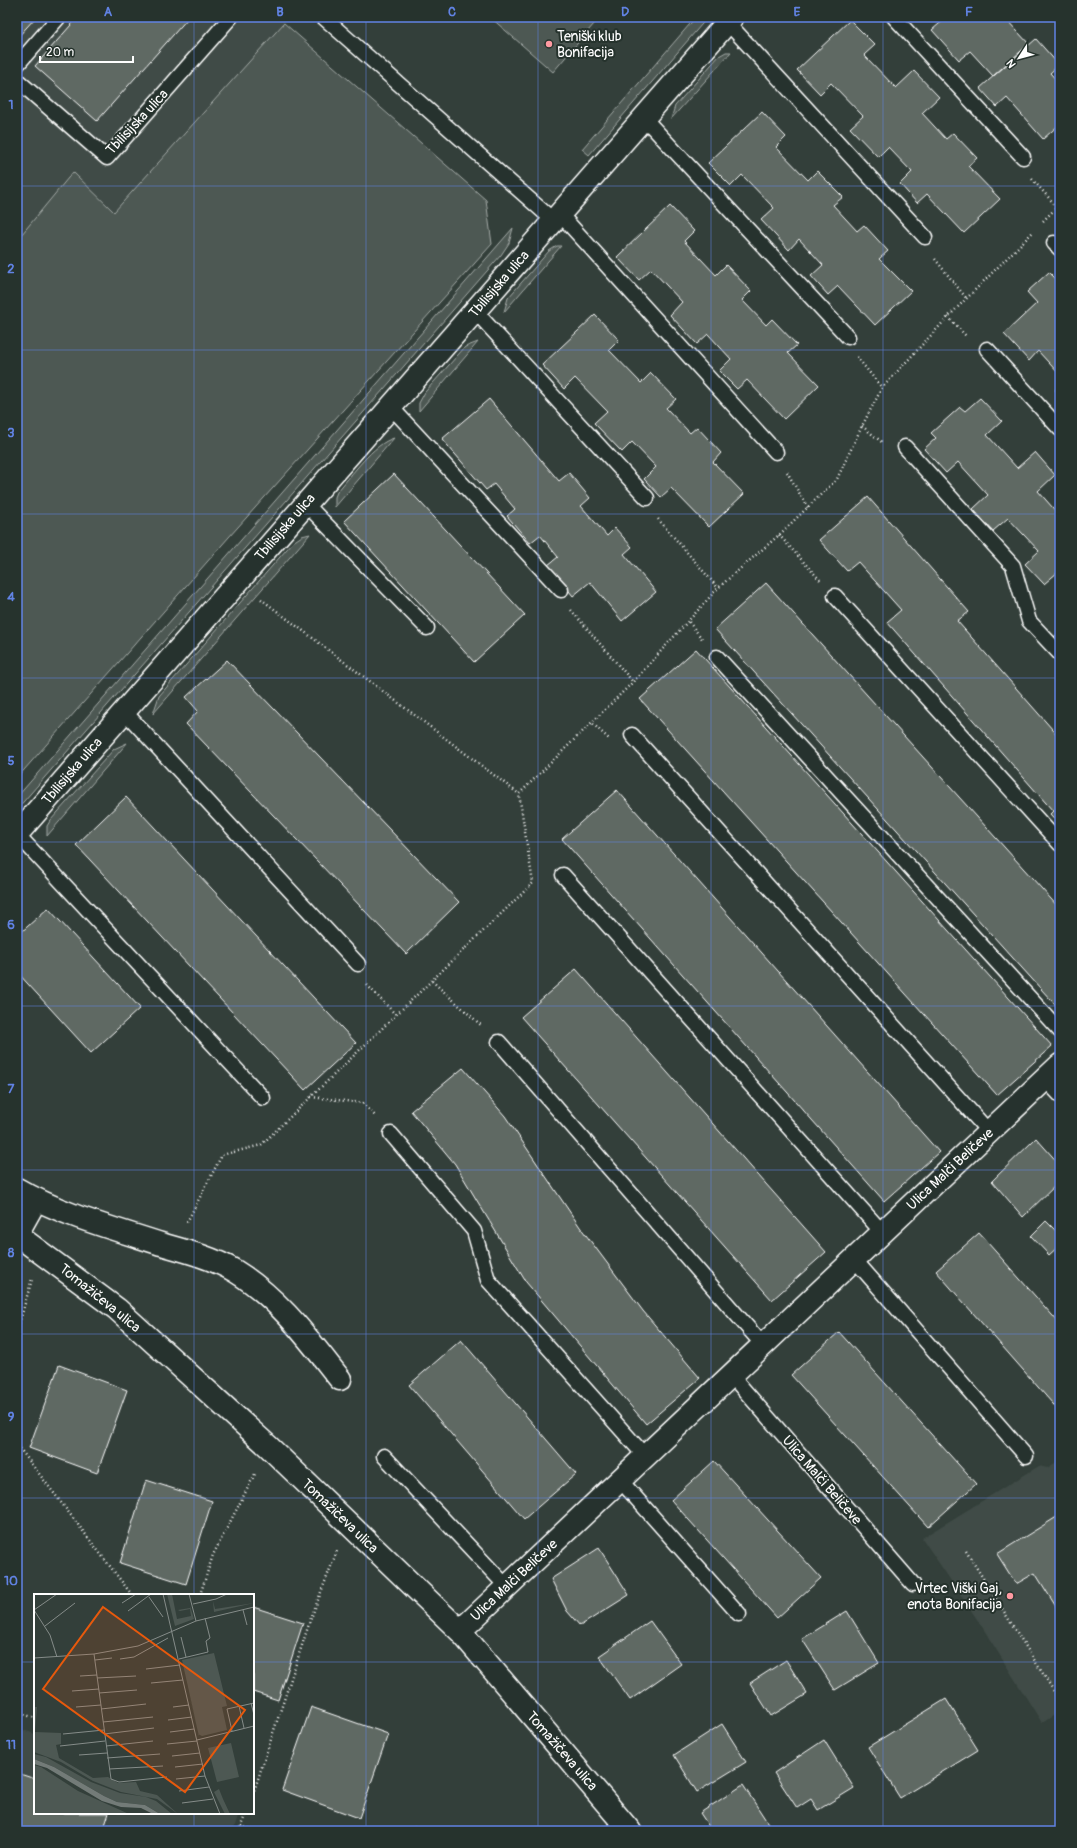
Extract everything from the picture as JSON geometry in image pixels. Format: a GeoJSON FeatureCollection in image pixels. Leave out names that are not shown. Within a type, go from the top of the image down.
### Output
{"type":"FeatureCollection","features":[{"type":"Feature","properties":{"kind":"street","name":"Tbilisijska ulica"},"geometry":{"type":"LineString","coordinates":[[17,834],[730,20]]}},
{"type":"Feature","properties":{"kind":"street","name":"Ulica Malči Beličeve"},"geometry":{"type":"LineString","coordinates":[[460,1631],[1053,1072]]}},
{"type":"Feature","properties":{"kind":"street"},"geometry":{"type":"LineString","coordinates":[[17,1189],[36,1200],[84,1220],[200,1256],[234,1271],[265,1292],[299,1328],[340,1380]]}},
{"type":"Feature","properties":{"kind":"street"},"geometry":{"type":"LineString","coordinates":[[17,1234],[36,1200]]}},
{"type":"Feature","properties":{"kind":"street","name":"Tomažičeva ulica"},"geometry":{"type":"LineString","coordinates":[[17,1234],[117,1309],[269,1447],[460,1631],[630,1831]]}},
{"type":"Feature","properties":{"kind":"lane"},"geometry":{"type":"LineString","coordinates":[[17,65],[59,17]]}},
{"type":"Feature","properties":{"kind":"lane","name":"Tbilisijska ulica"},"geometry":{"type":"LineString","coordinates":[[17,80],[107,158],[231,17]]}},
{"type":"Feature","properties":{"kind":"lane"},"geometry":{"type":"LineString","coordinates":[[323,17],[557,217],[776,452]]}},
{"type":"Feature","properties":{"kind":"lane"},"geometry":{"type":"LineString","coordinates":[[894,17],[1023,157]]}},
{"type":"Feature","properties":{"kind":"lane"},"geometry":{"type":"LineString","coordinates":[[730,20],[925,238]]}},
{"type":"Feature","properties":{"kind":"lane"},"geometry":{"type":"LineString","coordinates":[[644,118],[848,337]]}},
{"type":"Feature","properties":{"kind":"lane"},"geometry":{"type":"LineString","coordinates":[[475,311],[647,498]]}},
{"type":"Feature","properties":{"kind":"lane"},"geometry":{"type":"LineString","coordinates":[[987,349],[1060,429]]}},
{"type":"Feature","properties":{"kind":"lane"},"geometry":{"type":"LineString","coordinates":[[390,407],[561,590]]}},
{"type":"Feature","properties":{"kind":"lane"},"geometry":{"type":"LineString","coordinates":[[905,447],[1013,566],[1029,621],[1060,654]]}},
{"type":"Feature","properties":{"kind":"lane"},"geometry":{"type":"LineString","coordinates":[[306,504],[427,628]]}},
{"type":"Feature","properties":{"kind":"lane"},"geometry":{"type":"LineString","coordinates":[[835,596],[1060,844]]}},
{"type":"Feature","properties":{"kind":"lane"},"geometry":{"type":"LineString","coordinates":[[717,658],[1060,1031]]}},
{"type":"Feature","properties":{"kind":"lane"},"geometry":{"type":"LineString","coordinates":[[124,711],[358,964]]}},
{"type":"Feature","properties":{"kind":"lane"},"geometry":{"type":"LineString","coordinates":[[632,735],[989,1132]]}},
{"type":"Feature","properties":{"kind":"lane"},"geometry":{"type":"LineString","coordinates":[[17,834],[263,1098]]}},
{"type":"Feature","properties":{"kind":"lane"},"geometry":{"type":"LineString","coordinates":[[564,875],[882,1232]]}},
{"type":"Feature","properties":{"kind":"lane"},"geometry":{"type":"LineString","coordinates":[[499,1042],[763,1345]]}},
{"type":"Feature","properties":{"kind":"lane","name":"Ulica Malči Beličeve"},"geometry":{"type":"LineString","coordinates":[[1053,1072],[1060,1095]]}},
{"type":"Feature","properties":{"kind":"lane"},"geometry":{"type":"LineString","coordinates":[[391,1134],[474,1231],[488,1280],[645,1456]]}},
{"type":"Feature","properties":{"kind":"lane"},"geometry":{"type":"LineString","coordinates":[[854,1259],[1026,1456]]}},
{"type":"Feature","properties":{"kind":"lane","name":"Ulica Malči Beličeve"},"geometry":{"type":"LineString","coordinates":[[731,1376],[913,1584]]}},
{"type":"Feature","properties":{"kind":"lane"},"geometry":{"type":"LineString","coordinates":[[384,1456],[507,1587]]}},
{"type":"Feature","properties":{"kind":"lane"},"geometry":{"type":"LineString","coordinates":[[620,1480],[738,1614]]}},
{"type":"Feature","properties":{"kind":"path"},"geometry":{"type":"LineString","coordinates":[[1023,157],[1024,170],[1057,207]]}},
{"type":"Feature","properties":{"kind":"path"},"geometry":{"type":"LineString","coordinates":[[925,238],[926,248],[967,299]]}},
{"type":"Feature","properties":{"kind":"path"},"geometry":{"type":"LineString","coordinates":[[848,337],[852,351],[882,388]]}},
{"type":"Feature","properties":{"kind":"path"},"geometry":{"type":"LineString","coordinates":[[776,452],[808,508]]}},
{"type":"Feature","properties":{"kind":"path"},"geometry":{"type":"LineString","coordinates":[[647,498],[651,511],[718,588]]}},
{"type":"Feature","properties":{"kind":"path"},"geometry":{"type":"LineString","coordinates":[[779,534],[835,596]]}},
{"type":"Feature","properties":{"kind":"path"},"geometry":{"type":"LineString","coordinates":[[561,590],[564,602],[633,682]]}},
{"type":"Feature","properties":{"kind":"path"},"geometry":{"type":"LineString","coordinates":[[261,598],[519,794]]}},
{"type":"Feature","properties":{"kind":"path"},"geometry":{"type":"LineString","coordinates":[[358,964],[363,981],[396,1015]]}},
{"type":"Feature","properties":{"kind":"path"},"geometry":{"type":"LineString","coordinates":[[432,981],[499,1042]]}},
{"type":"Feature","properties":{"kind":"path"},"geometry":{"type":"LineString","coordinates":[[311,1097],[363,1103],[391,1134]]}},
{"type":"Feature","properties":{"kind":"path"},"geometry":{"type":"LineString","coordinates":[[17,1331],[41,1251]]}},
{"type":"Feature","properties":{"kind":"path"},"geometry":{"type":"LineString","coordinates":[[17,1446],[131,1594]]}},
{"type":"Feature","properties":{"kind":"path"},"geometry":{"type":"LineString","coordinates":[[200,1594],[213,1555],[269,1447]]}},
{"type":"Feature","properties":{"kind":"path"},"geometry":{"type":"LineString","coordinates":[[254,1790],[311,1618],[348,1523]]}},
{"type":"Feature","properties":{"kind":"path"},"geometry":{"type":"LineString","coordinates":[[966,1551],[1060,1701]]}},
{"type":"Feature","properties":{"kind":"path"},"geometry":{"type":"LineString","coordinates":[[17,1712],[34,1718]]}},
{"type":"Feature","properties":{"kind":"path"},"geometry":{"type":"LineString","coordinates":[[239,1831],[246,1814]]}},
{"type":"Feature","properties":{"kind":"path"},"geometry":{"type":"LineString","coordinates":[[241,1826],[255,1831]]}},
{"type":"Feature","properties":{"kind":"shaded area"},"geometry":{"type":"Polygon","coordinates":[[[17,17],[285,17],[284,23],[114,212],[73,172],[17,240],[17,17]]]}},
{"type":"Feature","properties":{"kind":"shaded area","name":"Teniški klub Bonifacija"},"geometry":{"type":"Polygon","coordinates":[[[490,17],[600,17],[553,72],[490,17]]]}},
{"type":"Feature","properties":{"kind":"shaded area"},"geometry":{"type":"Polygon","coordinates":[[[696,17],[708,17],[589,155],[582,149],[696,17]]]}},
{"type":"Feature","properties":{"kind":"shaded area"},"geometry":{"type":"Polygon","coordinates":[[[284,23],[486,200],[492,244],[229,537],[17,778],[17,240],[73,172],[114,212],[284,23]]]}},
{"type":"Feature","properties":{"kind":"shaded area"},"geometry":{"type":"Polygon","coordinates":[[[726,52],[731,52],[671,119],[675,106],[719,56],[726,52]]]}},
{"type":"Feature","properties":{"kind":"shaded area"},"geometry":{"type":"Polygon","coordinates":[[[513,228],[509,243],[501,255],[17,809],[17,797],[513,228]]]}},
{"type":"Feature","properties":{"kind":"shaded area"},"geometry":{"type":"Polygon","coordinates":[[[557,246],[561,246],[504,312],[508,298],[549,251],[557,246]]]}},
{"type":"Feature","properties":{"kind":"shaded area"},"geometry":{"type":"Polygon","coordinates":[[[478,342],[419,411],[419,403],[425,392],[465,347],[478,342]]]}},
{"type":"Feature","properties":{"kind":"shaded area"},"geometry":{"type":"Polygon","coordinates":[[[394,438],[335,507],[335,497],[337,492],[356,469],[378,447],[386,441],[394,438]]]}},
{"type":"Feature","properties":{"kind":"shaded area"},"geometry":{"type":"Polygon","coordinates":[[[310,534],[153,714],[159,696],[293,542],[302,536],[310,534]]]}},
{"type":"Feature","properties":{"kind":"shaded area"},"geometry":{"type":"Polygon","coordinates":[[[127,743],[47,836],[47,826],[50,821],[114,749],[127,743]]]}},
{"type":"Feature","properties":{"kind":"shaded area","name":"Vrtec Viški Gaj, enota Bonifacija"},"geometry":{"type":"Polygon","coordinates":[[[1060,1460],[1060,1719],[1056,1714],[1042,1723],[981,1625],[922,1538],[1039,1466],[1047,1468],[1060,1460]]]}},
{"type":"Feature","properties":{"kind":"shaded area"},"geometry":{"type":"Polygon","coordinates":[[[17,1728],[34,1734],[34,1814],[239,1814],[233,1831],[17,1831],[17,1728]]]}},
{"type":"Feature","properties":{"kind":"building"},"geometry":{"type":"Polygon","coordinates":[[[17,17],[36,17],[17,38],[17,17]]]}},
{"type":"Feature","properties":{"kind":"building"},"geometry":{"type":"Polygon","coordinates":[[[78,17],[189,17],[97,121],[35,66],[78,17]]]}},
{"type":"Feature","properties":{"kind":"building"},"geometry":{"type":"Polygon","coordinates":[[[935,17],[947,17],[940,23],[935,17]]]}},
{"type":"Feature","properties":{"kind":"building"},"geometry":{"type":"Polygon","coordinates":[[[947,17],[1006,17],[1005,18],[1029,44],[993,76],[970,51],[959,60],[932,30],[947,17]]]}},
{"type":"Feature","properties":{"kind":"building"},"geometry":{"type":"Polygon","coordinates":[[[850,20],[875,45],[864,55],[896,88],[914,71],[939,97],[922,113],[946,139],[953,133],[977,158],[968,166],[1000,199],[964,233],[927,194],[917,203],[900,184],[912,172],[888,147],[878,157],[850,128],[863,116],[831,83],[820,94],[797,70],[850,20]]]}},
{"type":"Feature","properties":{"kind":"building"},"geometry":{"type":"Polygon","coordinates":[[[1036,39],[1059,65],[1050,73],[1060,84],[1060,124],[1043,139],[1007,98],[997,107],[980,88],[1036,39]]]}},
{"type":"Feature","properties":{"kind":"building"},"geometry":{"type":"Polygon","coordinates":[[[762,112],[786,137],[776,147],[808,180],[817,171],[843,197],[833,205],[857,231],[864,225],[888,251],[879,259],[911,291],[875,325],[838,286],[828,295],[811,276],[823,265],[799,239],[789,250],[761,220],[774,208],[742,175],[731,186],[708,163],[762,112]]]}},
{"type":"Feature","properties":{"kind":"building"},"geometry":{"type":"Polygon","coordinates":[[[670,206],[694,231],[684,241],[716,275],[726,265],[751,291],[742,300],[766,325],[772,319],[797,345],[788,353],[819,385],[784,419],[747,380],[737,389],[719,371],[731,359],[708,334],[697,344],[670,315],[682,302],[651,269],[639,280],[617,257],[670,206]]]}},
{"type":"Feature","properties":{"kind":"building"},"geometry":{"type":"Polygon","coordinates":[[[1049,272],[1060,283],[1060,375],[1038,351],[1029,361],[1004,334],[1037,303],[1027,292],[1049,272]]]}},
{"type":"Feature","properties":{"kind":"building"},"geometry":{"type":"Polygon","coordinates":[[[595,315],[619,340],[609,350],[641,383],[651,373],[676,399],[666,408],[690,433],[697,427],[721,453],[713,462],[744,494],[709,527],[671,488],[661,497],[644,479],[656,467],[632,442],[622,452],[594,423],[607,411],[575,378],[564,389],[542,365],[595,315]]]}},
{"type":"Feature","properties":{"kind":"building"},"geometry":{"type":"Polygon","coordinates":[[[1060,385],[1060,395],[1055,390],[1060,385]]]}},
{"type":"Feature","properties":{"kind":"building"},"geometry":{"type":"Polygon","coordinates":[[[980,398],[1002,421],[987,435],[1017,468],[1035,452],[1055,475],[1038,491],[1060,516],[1060,574],[1058,572],[1044,584],[1025,564],[1039,551],[1008,518],[993,531],[973,509],[988,495],[958,462],[946,473],[924,449],[936,438],[931,433],[960,407],[965,411],[980,398]]]}},
{"type":"Feature","properties":{"kind":"building"},"geometry":{"type":"Polygon","coordinates":[[[489,399],[559,481],[569,473],[590,498],[581,506],[607,536],[615,528],[632,547],[624,554],[656,592],[622,621],[590,582],[573,596],[548,565],[558,557],[540,535],[530,543],[507,516],[515,509],[494,484],[486,490],[442,439],[489,399]]]}},
{"type":"Feature","properties":{"kind":"building"},"geometry":{"type":"Polygon","coordinates":[[[394,474],[525,615],[474,662],[344,521],[394,474]]]}},
{"type":"Feature","properties":{"kind":"building"},"geometry":{"type":"Polygon","coordinates":[[[868,497],[969,612],[957,621],[1060,738],[1060,825],[1050,814],[1053,811],[887,622],[901,610],[858,562],[847,571],[819,540],[868,497]]]}},
{"type":"Feature","properties":{"kind":"building"},"geometry":{"type":"Polygon","coordinates":[[[766,583],[1060,909],[1060,1010],[715,629],[766,583]]]}},
{"type":"Feature","properties":{"kind":"building"},"geometry":{"type":"Polygon","coordinates":[[[1060,632],[1060,643],[1054,637],[1060,632]]]}},
{"type":"Feature","properties":{"kind":"building"},"geometry":{"type":"Polygon","coordinates":[[[696,649],[1052,1046],[997,1095],[640,699],[696,649]]]}},
{"type":"Feature","properties":{"kind":"building"},"geometry":{"type":"Polygon","coordinates":[[[227,660],[459,902],[406,954],[186,724],[198,711],[186,697],[227,660]]]}},
{"type":"Feature","properties":{"kind":"building"},"geometry":{"type":"Polygon","coordinates":[[[617,790],[939,1152],[884,1201],[562,839],[617,790]]]}},
{"type":"Feature","properties":{"kind":"building"},"geometry":{"type":"Polygon","coordinates":[[[126,797],[356,1043],[305,1090],[76,845],[126,797]]]}},
{"type":"Feature","properties":{"kind":"building"},"geometry":{"type":"Polygon","coordinates":[[[48,908],[140,1008],[91,1053],[17,972],[17,936],[48,908]]]}},
{"type":"Feature","properties":{"kind":"building"},"geometry":{"type":"Polygon","coordinates":[[[576,969],[826,1252],[772,1300],[521,1017],[576,969]]]}},
{"type":"Feature","properties":{"kind":"building"},"geometry":{"type":"Polygon","coordinates":[[[463,1068],[505,1116],[580,1227],[643,1311],[700,1378],[646,1424],[526,1282],[455,1164],[411,1111],[463,1068]]]}},
{"type":"Feature","properties":{"kind":"building"},"geometry":{"type":"Polygon","coordinates":[[[1036,1138],[1060,1165],[1060,1181],[1023,1217],[992,1181],[1036,1138]]]}},
{"type":"Feature","properties":{"kind":"building"},"geometry":{"type":"Polygon","coordinates":[[[1046,1221],[1060,1235],[1060,1245],[1049,1255],[1031,1236],[1046,1221]]]}},
{"type":"Feature","properties":{"kind":"building"},"geometry":{"type":"Polygon","coordinates":[[[979,1233],[1060,1324],[1060,1412],[936,1271],[979,1233]]]}},
{"type":"Feature","properties":{"kind":"building"},"geometry":{"type":"Polygon","coordinates":[[[839,1332],[976,1484],[928,1527],[791,1375],[839,1332]]]}},
{"type":"Feature","properties":{"kind":"building"},"geometry":{"type":"Polygon","coordinates":[[[461,1340],[576,1474],[524,1519],[409,1385],[461,1340]]]}},
{"type":"Feature","properties":{"kind":"building"},"geometry":{"type":"Polygon","coordinates":[[[59,1365],[127,1390],[97,1473],[29,1448],[59,1365]]]}},
{"type":"Feature","properties":{"kind":"building"},"geometry":{"type":"Polygon","coordinates":[[[714,1461],[821,1578],[777,1618],[671,1500],[714,1461]]]}},
{"type":"Feature","properties":{"kind":"building"},"geometry":{"type":"Polygon","coordinates":[[[146,1480],[212,1501],[186,1584],[120,1563],[146,1480]]]}},
{"type":"Feature","properties":{"kind":"building"},"geometry":{"type":"Polygon","coordinates":[[[1060,1515],[1060,1613],[1035,1573],[1016,1584],[997,1554],[1060,1515]]]}},
{"type":"Feature","properties":{"kind":"building"},"geometry":{"type":"Polygon","coordinates":[[[599,1548],[629,1595],[580,1626],[567,1611],[551,1579],[599,1548]]]}},
{"type":"Feature","properties":{"kind":"building"},"geometry":{"type":"Polygon","coordinates":[[[254,1607],[303,1623],[278,1700],[254,1692],[254,1607]]]}},
{"type":"Feature","properties":{"kind":"building"},"geometry":{"type":"Polygon","coordinates":[[[847,1611],[879,1663],[835,1690],[802,1639],[847,1611]]]}},
{"type":"Feature","properties":{"kind":"building"},"geometry":{"type":"Polygon","coordinates":[[[650,1621],[681,1664],[630,1700],[599,1656],[650,1621]]]}},
{"type":"Feature","properties":{"kind":"building"},"geometry":{"type":"Polygon","coordinates":[[[786,1660],[807,1694],[771,1716],[750,1683],[786,1660]]]}},
{"type":"Feature","properties":{"kind":"building"},"geometry":{"type":"Polygon","coordinates":[[[946,1699],[978,1750],[900,1798],[868,1747],[946,1699]]]}},
{"type":"Feature","properties":{"kind":"building"},"geometry":{"type":"Polygon","coordinates":[[[311,1707],[388,1734],[359,1818],[282,1790],[311,1707]]]}},
{"type":"Feature","properties":{"kind":"building"},"geometry":{"type":"Polygon","coordinates":[[[722,1724],[746,1762],[697,1792],[674,1755],[722,1724]]]}},
{"type":"Feature","properties":{"kind":"building"},"geometry":{"type":"Polygon","coordinates":[[[824,1740],[854,1788],[818,1810],[811,1799],[797,1808],[774,1773],[824,1740]]]}},
{"type":"Feature","properties":{"kind":"building"},"geometry":{"type":"Polygon","coordinates":[[[17,1773],[34,1779],[34,1814],[109,1814],[103,1831],[17,1830],[17,1773]]]}},
{"type":"Feature","properties":{"kind":"building"},"geometry":{"type":"Polygon","coordinates":[[[743,1785],[773,1831],[712,1831],[700,1813],[743,1785]]]}},
{"type":"Feature","properties":{"kind":"building"},"geometry":{"type":"Polygon","coordinates":[[[414,1827],[427,1831],[412,1831],[414,1827]]]}},
{"type":"Feature","properties":{"kind":"place","name":"Teniški klub Bonifacija"},"geometry":{"type":"Point","coordinates":[549,44]}},
{"type":"Feature","properties":{"kind":"place","name":"Vrtec Viški Gaj, enota Bonifacija"},"geometry":{"type":"Point","coordinates":[1010,1596]}}]}
